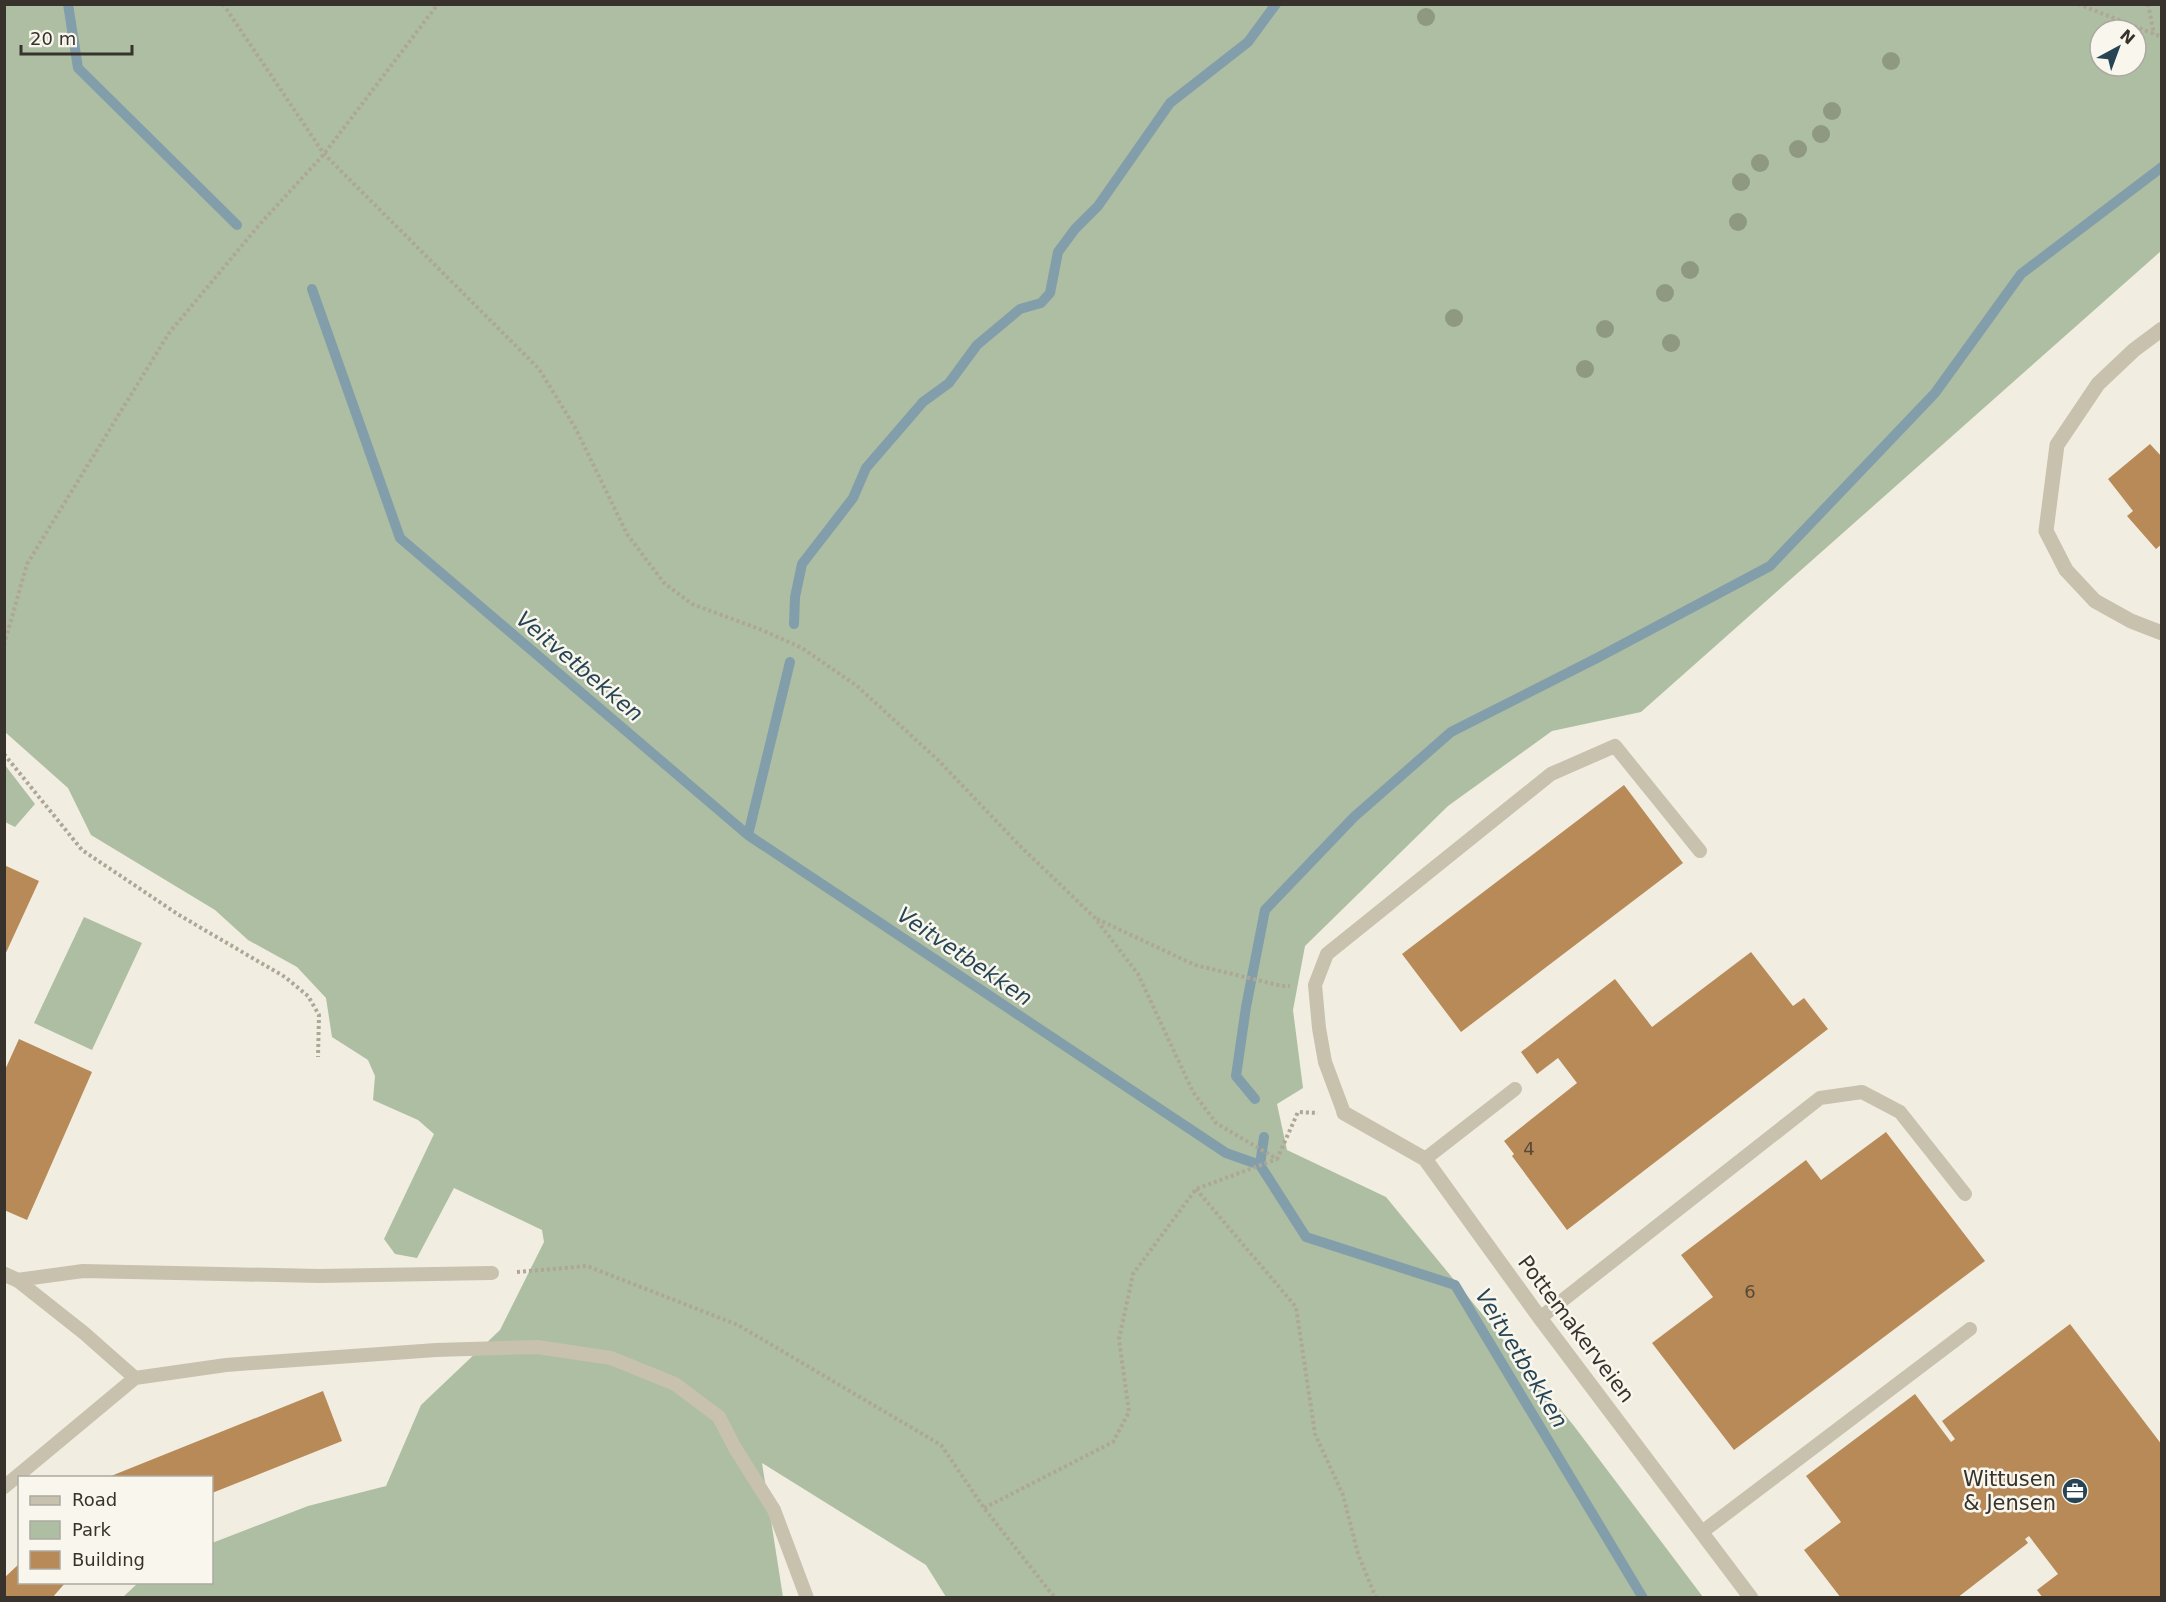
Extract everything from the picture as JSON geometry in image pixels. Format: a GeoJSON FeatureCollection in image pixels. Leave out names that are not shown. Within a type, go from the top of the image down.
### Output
{"type":"FeatureCollection","features":[{"type":"Feature","properties":{"kind":"street"},"geometry":{"type":"LineString","coordinates":[[2162,329],[2134,350],[2097,384],[2056,445],[2046,531],[2066,570],[2095,601],[2131,621],[2162,633]]}},
{"type":"Feature","properties":{"kind":"street","name":"Pottemakerveien"},"geometry":{"type":"LineString","coordinates":[[1344,1113],[1425,1159],[1540,1318],[1751,1598]]}},
{"type":"Feature","properties":{"kind":"lane"},"geometry":{"type":"LineString","coordinates":[[1344,1113],[1325,1062],[1318,1028],[1315,985],[1327,954],[1551,774],[1616,746],[1700,851]]}},
{"type":"Feature","properties":{"kind":"lane"},"geometry":{"type":"LineString","coordinates":[[1425,1159],[1515,1089]]}},
{"type":"Feature","properties":{"kind":"lane"},"geometry":{"type":"LineString","coordinates":[[1540,1318],[1820,1098],[1862,1092],[1900,1112],[1965,1194]]}},
{"type":"Feature","properties":{"kind":"lane"},"geometry":{"type":"LineString","coordinates":[[11,1277],[83,1271],[319,1276],[492,1273]]}},
{"type":"Feature","properties":{"kind":"lane"},"geometry":{"type":"LineString","coordinates":[[11,1277],[84,1333],[135,1378]]}},
{"type":"Feature","properties":{"kind":"lane"},"geometry":{"type":"LineString","coordinates":[[1702,1532],[1970,1329]]}},
{"type":"Feature","properties":{"kind":"lane"},"geometry":{"type":"LineString","coordinates":[[4,1487],[135,1378],[226,1365],[436,1350],[537,1347],[611,1358],[675,1384],[719,1417],[735,1448],[774,1510],[807,1598]]}},
{"type":"Feature","properties":{"kind":"path"},"geometry":{"type":"LineString","coordinates":[[223,4],[324,154],[539,369],[576,429],[627,534],[664,583],[692,604],[762,630],[802,648],[857,686],[938,760],[1095,918],[1138,974],[1193,1092],[1216,1123],[1277,1159]]}},
{"type":"Feature","properties":{"kind":"path"},"geometry":{"type":"LineString","coordinates":[[4,645],[27,564],[169,333],[260,224],[324,154],[438,4]]}},
{"type":"Feature","properties":{"kind":"path"},"geometry":{"type":"LineString","coordinates":[[2078,4],[2162,37]]}},
{"type":"Feature","properties":{"kind":"path"},"geometry":{"type":"LineString","coordinates":[[2148,4],[2154,34]]}},
{"type":"Feature","properties":{"kind":"path"},"geometry":{"type":"LineString","coordinates":[[4,754],[82,850],[179,915],[285,977],[308,996],[319,1015],[318,1057]]}},
{"type":"Feature","properties":{"kind":"path"},"geometry":{"type":"LineString","coordinates":[[1095,918],[1195,964],[1262,981]]}},
{"type":"Feature","properties":{"kind":"path"},"geometry":{"type":"LineString","coordinates":[[984,1508],[1113,1442],[1129,1412],[1119,1339],[1133,1274],[1196,1189],[1277,1159],[1298,1112],[1344,1113]]}},
{"type":"Feature","properties":{"kind":"path"},"geometry":{"type":"LineString","coordinates":[[1196,1189],[1296,1307],[1315,1434],[1343,1495],[1358,1554],[1376,1598]]}},
{"type":"Feature","properties":{"kind":"path"},"geometry":{"type":"LineString","coordinates":[[492,1273],[587,1266],[738,1325],[941,1445],[984,1508],[1055,1598]]}},
{"type":"Feature","properties":{"kind":"green space"},"geometry":{"type":"Polygon","coordinates":[[[5,5],[2161,5],[2161,251],[1641,712],[1552,731],[1448,806],[1305,946],[1293,1010],[1303,1088],[1277,1104],[1287,1150],[1386,1197],[1574,1426],[1703,1597],[946,1597],[926,1565],[762,1463],[783,1597],[123,1597],[137,1584],[213,1584],[213,1543],[308,1506],[386,1486],[421,1405],[500,1330],[544,1242],[542,1230],[454,1188],[417,1258],[395,1254],[384,1239],[434,1134],[418,1120],[373,1100],[375,1076],[368,1060],[332,1037],[326,998],[297,967],[248,940],[215,910],[91,835],[68,788],[5,732],[5,5]]]}},
{"type":"Feature","properties":{"kind":"green space"},"geometry":{"type":"Polygon","coordinates":[[[5,765],[35,804],[15,827],[5,822],[5,765]]]}},
{"type":"Feature","properties":{"kind":"green space"},"geometry":{"type":"Polygon","coordinates":[[[84,917],[142,943],[92,1050],[34,1023],[84,917]]]}},
{"type":"Feature","properties":{"kind":"building"},"geometry":{"type":"Polygon","coordinates":[[[2150,444],[2162,457],[2162,544],[2156,549],[2127,516],[2133,511],[2108,479],[2150,444]]]}},
{"type":"Feature","properties":{"kind":"building"},"geometry":{"type":"Polygon","coordinates":[[[1624,785],[1683,863],[1461,1032],[1402,954],[1624,785]]]}},
{"type":"Feature","properties":{"kind":"building"},"geometry":{"type":"Polygon","coordinates":[[[4,865],[39,881],[4,957],[4,865]]]}},
{"type":"Feature","properties":{"kind":"building"},"geometry":{"type":"Polygon","coordinates":[[[1751,952],[1793,1006],[1804,998],[1828,1029],[1567,1230],[1512,1156],[1514,1154],[1504,1141],[1577,1083],[1558,1058],[1537,1074],[1521,1052],[1615,979],[1652,1027],[1751,952]]]}},
{"type":"Feature","properties":{"kind":"building"},"geometry":{"type":"Polygon","coordinates":[[[19,1039],[92,1072],[27,1220],[4,1210],[4,1072],[19,1039]]]}},
{"type":"Feature","properties":{"kind":"building"},"geometry":{"type":"Polygon","coordinates":[[[1886,1132],[1985,1261],[1734,1450],[1652,1343],[1713,1297],[1681,1255],[1806,1160],[1821,1180],[1886,1132]]]}},
{"type":"Feature","properties":{"kind":"building"},"geometry":{"type":"Polygon","coordinates":[[[2070,1324],[2162,1445],[2162,1598],[2043,1598],[2037,1590],[2058,1574],[2029,1536],[2025,1539],[2028,1543],[1957,1598],[1841,1598],[1804,1550],[1841,1522],[1806,1476],[1915,1394],[1951,1442],[1955,1439],[1942,1421],[2070,1324]]]}},
{"type":"Feature","properties":{"kind":"building"},"geometry":{"type":"Polygon","coordinates":[[[323,1391],[342,1441],[213,1493],[213,1476],[111,1476],[323,1391]]]}},
{"type":"Feature","properties":{"kind":"building"},"geometry":{"type":"Polygon","coordinates":[[[18,1565],[18,1584],[64,1584],[52,1598],[4,1598],[4,1578],[18,1565]]]}},
{"type":"Feature","properties":{"kind":"waterway"},"geometry":{"type":"LineString","coordinates":[[68,4],[78,68],[237,225]]}},
{"type":"Feature","properties":{"kind":"waterway"},"geometry":{"type":"LineString","coordinates":[[794,624],[795,597],[802,564],[853,498],[866,468],[923,402],[949,383],[977,345],[1020,309],[1041,303],[1050,293],[1058,252],[1075,229],[1098,206],[1170,103],[1248,42],[1276,4]]}},
{"type":"Feature","properties":{"kind":"waterway"},"geometry":{"type":"LineString","coordinates":[[1255,1099],[1236,1076],[1246,1007],[1265,910],[1354,817],[1451,732],[1770,566],[1935,393],[2021,274],[2162,167]]}},
{"type":"Feature","properties":{"kind":"waterway","name":"Veitvetbekken"},"geometry":{"type":"LineString","coordinates":[[312,289],[400,538],[748,835],[1226,1153],[1260,1165],[1306,1237],[1455,1285],[1643,1598]]}},
{"type":"Feature","properties":{"kind":"waterway"},"geometry":{"type":"LineString","coordinates":[[748,835],[790,662]]}},
{"type":"Feature","properties":{"kind":"waterway"},"geometry":{"type":"LineString","coordinates":[[1260,1165],[1264,1137]]}},
{"type":"Feature","properties":{"kind":"place","name":"Wittusen & Jensen"},"geometry":{"type":"Point","coordinates":[2075,1491]}}]}
